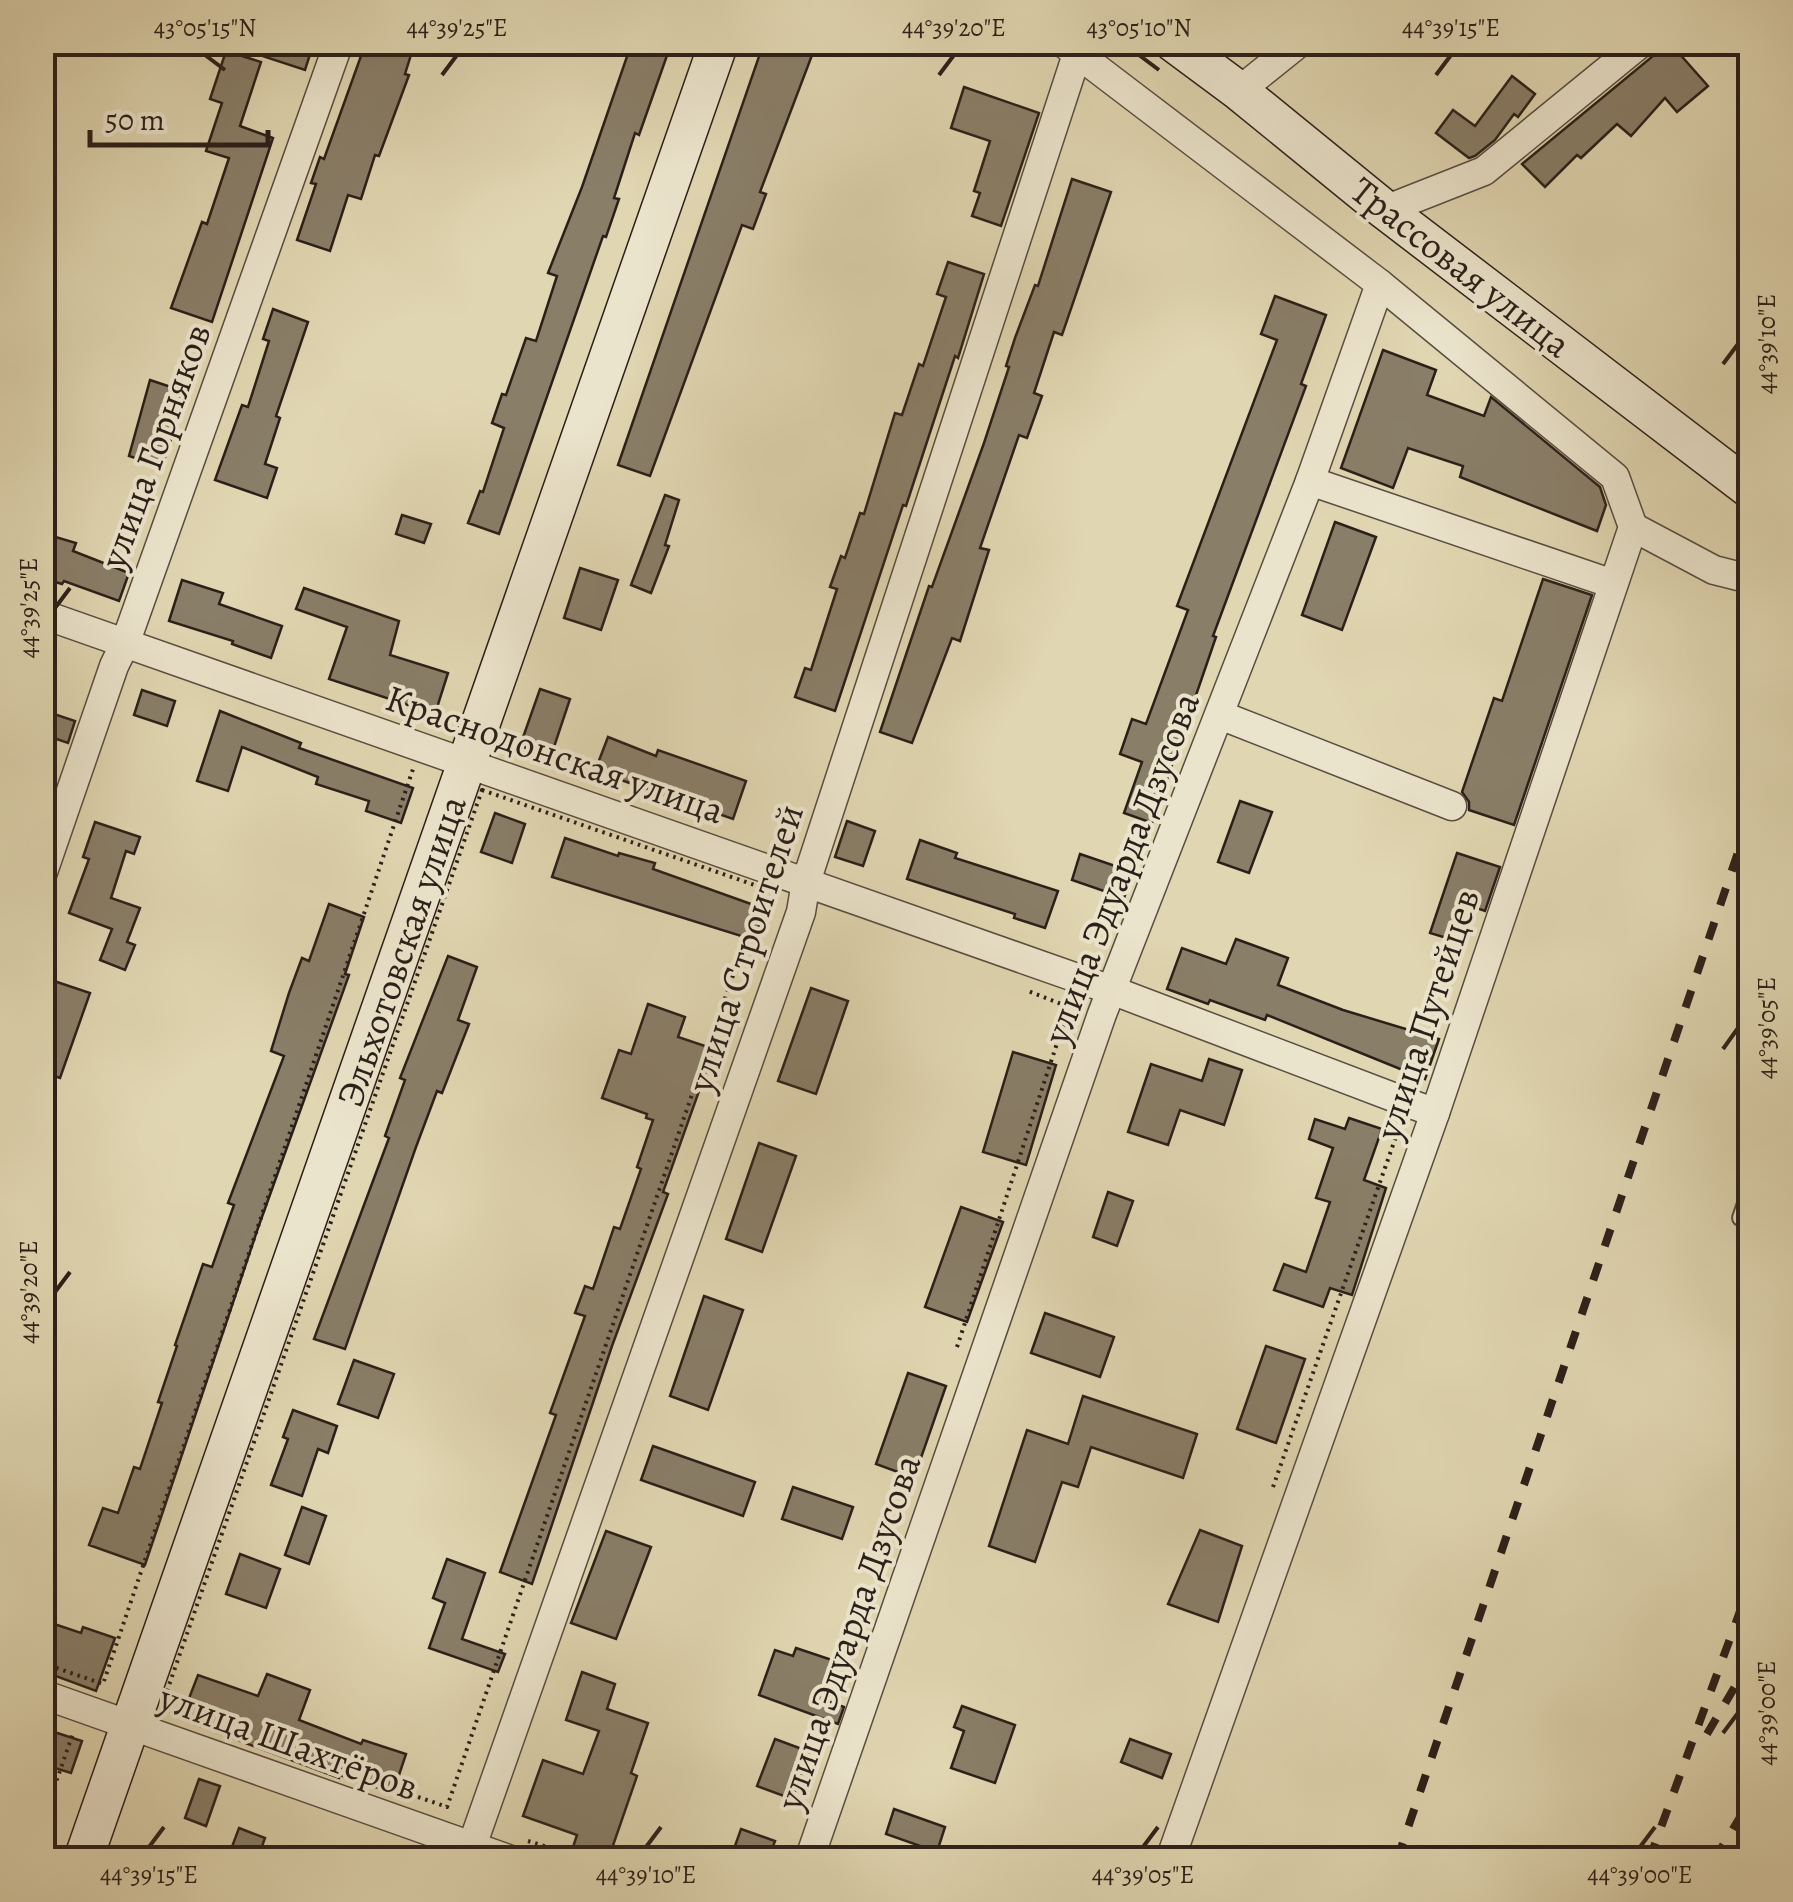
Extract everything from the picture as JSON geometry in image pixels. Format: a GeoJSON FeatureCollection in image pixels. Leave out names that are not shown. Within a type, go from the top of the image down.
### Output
{"type":"FeatureCollection","features":[{"type":"Feature","properties":{"kind":"street","name":"улица Горняков"},"geometry":{"type":"LineString","coordinates":[[42,875],[338,42]]}},
{"type":"Feature","properties":{"kind":"street","name":"Эльхотовская улица"},"geometry":{"type":"LineString","coordinates":[[83,1860],[474,777],[719,42]]}},
{"type":"Feature","properties":{"kind":"street","name":"Трассовая улица"},"geometry":{"type":"LineString","coordinates":[[1172,42],[1743,483]]}},
{"type":"Feature","properties":{"kind":"street"},"geometry":{"type":"LineString","coordinates":[[1239,91],[1300,42]]}},
{"type":"Feature","properties":{"kind":"street"},"geometry":{"type":"LineString","coordinates":[[1385,210],[1484,170],[1642,42]]}},
{"type":"Feature","properties":{"kind":"street"},"geometry":{"type":"LineString","coordinates":[[1070,48],[1380,284],[1615,477],[1632,527],[1714,570],[1750,580]]}},
{"type":"Feature","properties":{"kind":"street","name":"улица Строителей"},"geometry":{"type":"LineString","coordinates":[[469,1853],[801,912],[806,882],[1070,48]]}},
{"type":"Feature","properties":{"kind":"street","name":"улица Эдуарда Дзусова"},"geometry":{"type":"LineString","coordinates":[[809,1860],[1102,1014],[1310,481],[1380,284]]}},
{"type":"Feature","properties":{"kind":"street"},"geometry":{"type":"LineString","coordinates":[[1310,481],[1613,584]]}},
{"type":"Feature","properties":{"kind":"street","name":"улица Путейцев"},"geometry":{"type":"LineString","coordinates":[[1170,1860],[1435,1113],[1632,527]]}},
{"type":"Feature","properties":{"kind":"street","name":"Краснодонская улица"},"geometry":{"type":"LineString","coordinates":[[42,614],[126,641],[474,777],[806,882],[1114,990],[1435,1113]]}},
{"type":"Feature","properties":{"kind":"street"},"geometry":{"type":"LineString","coordinates":[[1220,715],[1452,806]]}},
{"type":"Feature","properties":{"kind":"street","name":"улица Шахтёров"},"geometry":{"type":"LineString","coordinates":[[42,1694],[469,1853],[518,1850]]}},
{"type":"Feature","properties":{"kind":"lane"},"geometry":{"type":"LineString","coordinates":[[1740,1218],[1750,1189]]}},
{"type":"Feature","properties":{"kind":"path"},"geometry":{"type":"LineString","coordinates":[[42,1664],[102,1684],[414,767]]}},
{"type":"Feature","properties":{"kind":"path"},"geometry":{"type":"LineString","coordinates":[[474,777],[763,888],[447,1807],[160,1708],[474,777]]}},
{"type":"Feature","properties":{"kind":"path"},"geometry":{"type":"LineString","coordinates":[[1028,991],[1069,1008]]}},
{"type":"Feature","properties":{"kind":"path"},"geometry":{"type":"LineString","coordinates":[[1272,1490],[1401,1122]]}},
{"type":"Feature","properties":{"kind":"path"},"geometry":{"type":"LineString","coordinates":[[42,1823],[77,1722]]}},
{"type":"Feature","properties":{"kind":"path"},"geometry":{"type":"LineString","coordinates":[[518,1850],[590,1860]]}},
{"type":"Feature","properties":{"kind":"building"},"geometry":{"type":"Polygon","coordinates":[[[232,42],[314,42],[305,70],[232,46],[232,42]]]}},
{"type":"Feature","properties":{"kind":"building"},"geometry":{"type":"Polygon","coordinates":[[[366,42],[415,42],[405,74],[409,75],[379,156],[375,155],[361,199],[348,195],[330,251],[297,240],[316,184],[311,183],[320,157],[324,159],[366,42]]]}},
{"type":"Feature","properties":{"kind":"building"},"geometry":{"type":"Polygon","coordinates":[[[632,42],[657,42],[670,47],[639,135],[635,133],[614,198],[619,199],[499,534],[468,523],[480,491],[483,492],[504,428],[492,423],[526,338],[536,341],[557,276],[548,273],[632,42]]]}},
{"type":"Feature","properties":{"kind":"building"},"geometry":{"type":"Polygon","coordinates":[[[764,42],[817,42],[760,192],[766,194],[753,229],[742,225],[650,476],[618,465],[764,42]]]}},
{"type":"Feature","properties":{"kind":"building"},"geometry":{"type":"Polygon","coordinates":[[[1661,42],[1669,42],[1708,86],[1677,112],[1665,98],[1631,136],[1617,124],[1581,158],[1577,155],[1545,187],[1522,164],[1653,56],[1661,42]]]}},
{"type":"Feature","properties":{"kind":"building"},"geometry":{"type":"Polygon","coordinates":[[[226,51],[261,62],[240,126],[273,138],[212,322],[171,308],[202,222],[207,224],[229,158],[206,151],[222,103],[210,99],[226,51]]]}},
{"type":"Feature","properties":{"kind":"building"},"geometry":{"type":"Polygon","coordinates":[[[1512,76],[1535,94],[1518,117],[1514,114],[1495,140],[1475,156],[1469,158],[1436,133],[1453,110],[1475,126],[1512,76]]]}},
{"type":"Feature","properties":{"kind":"building"},"geometry":{"type":"Polygon","coordinates":[[[964,87],[1039,113],[1001,226],[972,216],[980,193],[974,191],[990,141],[951,128],[964,87]]]}},
{"type":"Feature","properties":{"kind":"building"},"geometry":{"type":"Polygon","coordinates":[[[1072,179],[1111,192],[1062,335],[1054,332],[1034,393],[1042,396],[1027,438],[1019,435],[980,548],[989,550],[960,641],[952,638],[912,743],[880,732],[929,586],[932,587],[984,443],[1015,338],[1035,285],[1038,286],[1072,179]]]}},
{"type":"Feature","properties":{"kind":"building"},"geometry":{"type":"Polygon","coordinates":[[[948,262],[984,274],[835,711],[795,697],[805,668],[811,670],[837,589],[830,587],[841,556],[845,558],[860,513],[864,514],[895,413],[902,415],[919,364],[923,366],[946,297],[937,294],[948,262]]]}},
{"type":"Feature","properties":{"kind":"building"},"geometry":{"type":"Polygon","coordinates":[[[1275,296],[1326,315],[1301,384],[1306,386],[1213,636],[1216,637],[1152,823],[1124,813],[1142,762],[1120,754],[1132,719],[1146,724],[1188,610],[1177,606],[1277,340],[1261,334],[1275,296]]]}},
{"type":"Feature","properties":{"kind":"building"},"geometry":{"type":"Polygon","coordinates":[[[273,309],[308,322],[276,416],[280,418],[265,464],[277,468],[267,498],[215,480],[242,405],[248,407],[269,341],[263,339],[273,309]]]}},
{"type":"Feature","properties":{"kind":"building"},"geometry":{"type":"Polygon","coordinates":[[[1383,350],[1436,370],[1427,395],[1484,416],[1491,397],[1600,487],[1606,505],[1597,531],[1460,477],[1463,466],[1408,448],[1393,488],[1341,468],[1383,350]]]}},
{"type":"Feature","properties":{"kind":"building"},"geometry":{"type":"Polygon","coordinates":[[[150,380],[186,392],[162,467],[129,456],[150,380]]]}},
{"type":"Feature","properties":{"kind":"building"},"geometry":{"type":"Polygon","coordinates":[[[665,495],[679,500],[665,545],[669,546],[651,593],[631,585],[665,495]]]}},
{"type":"Feature","properties":{"kind":"building"},"geometry":{"type":"Polygon","coordinates":[[[402,515],[431,524],[424,543],[396,534],[402,515]]]}},
{"type":"Feature","properties":{"kind":"building"},"geometry":{"type":"Polygon","coordinates":[[[1335,522],[1376,537],[1342,630],[1302,615],[1335,522]]]}},
{"type":"Feature","properties":{"kind":"building"},"geometry":{"type":"Polygon","coordinates":[[[42,533],[76,543],[73,551],[129,573],[119,601],[64,581],[62,584],[42,578],[42,533]]]}},
{"type":"Feature","properties":{"kind":"building"},"geometry":{"type":"Polygon","coordinates":[[[580,568],[618,580],[601,630],[564,618],[580,568]]]}},
{"type":"Feature","properties":{"kind":"building"},"geometry":{"type":"Polygon","coordinates":[[[1543,579],[1592,595],[1514,825],[1469,810],[1462,792],[1494,698],[1502,701],[1543,579]]]}},
{"type":"Feature","properties":{"kind":"building"},"geometry":{"type":"Polygon","coordinates":[[[182,580],[223,593],[219,604],[282,626],[271,658],[232,644],[233,641],[169,621],[182,580]]]}},
{"type":"Feature","properties":{"kind":"building"},"geometry":{"type":"Polygon","coordinates":[[[304,588],[399,621],[390,655],[448,673],[435,714],[329,679],[347,627],[296,609],[304,588]]]}},
{"type":"Feature","properties":{"kind":"building"},"geometry":{"type":"Polygon","coordinates":[[[540,689],[570,699],[551,756],[520,746],[540,689]]]}},
{"type":"Feature","properties":{"kind":"building"},"geometry":{"type":"Polygon","coordinates":[[[142,690],[175,701],[167,726],[134,715],[142,690]]]}},
{"type":"Feature","properties":{"kind":"building"},"geometry":{"type":"Polygon","coordinates":[[[42,710],[75,721],[68,743],[42,734],[42,710]]]}},
{"type":"Feature","properties":{"kind":"building"},"geometry":{"type":"Polygon","coordinates":[[[220,711],[301,743],[299,748],[413,788],[401,823],[366,811],[369,801],[316,784],[318,777],[242,747],[228,791],[197,781],[220,711]]]}},
{"type":"Feature","properties":{"kind":"building"},"geometry":{"type":"Polygon","coordinates":[[[608,737],[656,756],[658,750],[746,781],[733,819],[595,771],[608,737]]]}},
{"type":"Feature","properties":{"kind":"building"},"geometry":{"type":"Polygon","coordinates":[[[1240,801],[1272,812],[1249,873],[1218,862],[1240,801]]]}},
{"type":"Feature","properties":{"kind":"building"},"geometry":{"type":"Polygon","coordinates":[[[495,813],[525,824],[512,863],[481,852],[495,813]]]}},
{"type":"Feature","properties":{"kind":"building"},"geometry":{"type":"Polygon","coordinates":[[[847,821],[875,831],[863,866],[835,857],[847,821]]]}},
{"type":"Feature","properties":{"kind":"building"},"geometry":{"type":"Polygon","coordinates":[[[95,822],[140,837],[134,854],[126,851],[111,898],[140,908],[127,942],[135,945],[125,970],[100,960],[112,929],[69,913],[89,859],[83,857],[95,822]]]}},
{"type":"Feature","properties":{"kind":"building"},"geometry":{"type":"Polygon","coordinates":[[[565,838],[618,856],[619,853],[655,863],[653,869],[765,909],[754,940],[552,877],[565,838]]]}},
{"type":"Feature","properties":{"kind":"building"},"geometry":{"type":"Polygon","coordinates":[[[920,840],[957,853],[955,858],[1058,891],[1045,928],[1014,918],[1015,914],[907,879],[920,840]]]}},
{"type":"Feature","properties":{"kind":"building"},"geometry":{"type":"Polygon","coordinates":[[[1457,853],[1500,867],[1485,911],[1465,904],[1453,940],[1430,933],[1457,853]]]}},
{"type":"Feature","properties":{"kind":"building"},"geometry":{"type":"Polygon","coordinates":[[[1080,854],[1133,872],[1124,898],[1072,880],[1080,854]]]}},
{"type":"Feature","properties":{"kind":"building"},"geometry":{"type":"Polygon","coordinates":[[[329,904],[364,917],[345,974],[349,975],[258,1228],[145,1565],[89,1545],[103,1508],[118,1513],[134,1467],[140,1469],[203,1264],[212,1267],[234,1205],[228,1203],[284,1056],[271,1051],[289,993],[302,958],[309,961],[329,904]]]}},
{"type":"Feature","properties":{"kind":"building"},"geometry":{"type":"Polygon","coordinates":[[[1236,939],[1288,958],[1278,985],[1343,1010],[1439,1039],[1425,1079],[1267,1015],[1265,1020],[1167,989],[1182,948],[1226,964],[1236,939]]]}},
{"type":"Feature","properties":{"kind":"building"},"geometry":{"type":"Polygon","coordinates":[[[448,956],[477,967],[458,1020],[469,1024],[442,1093],[437,1091],[345,1349],[314,1339],[389,1138],[385,1136],[405,1080],[400,1078],[448,956]]]}},
{"type":"Feature","properties":{"kind":"building"},"geometry":{"type":"Polygon","coordinates":[[[42,977],[90,993],[60,1078],[42,1072],[42,977]]]}},
{"type":"Feature","properties":{"kind":"building"},"geometry":{"type":"Polygon","coordinates":[[[811,988],[848,1001],[816,1094],[778,1081],[811,988]]]}},
{"type":"Feature","properties":{"kind":"building"},"geometry":{"type":"Polygon","coordinates":[[[648,1004],[685,1017],[678,1037],[714,1049],[663,1192],[668,1194],[532,1584],[500,1572],[556,1415],[550,1413],[585,1316],[575,1313],[585,1286],[593,1289],[614,1227],[620,1229],[641,1169],[637,1167],[653,1120],[646,1118],[647,1114],[602,1098],[619,1050],[631,1054],[648,1004]]]}},
{"type":"Feature","properties":{"kind":"building"},"geometry":{"type":"Polygon","coordinates":[[[1013,1052],[1056,1065],[1026,1165],[983,1152],[1013,1052]]]}},
{"type":"Feature","properties":{"kind":"building"},"geometry":{"type":"Polygon","coordinates":[[[1209,1059],[1242,1070],[1224,1125],[1180,1110],[1168,1145],[1128,1132],[1151,1064],[1202,1081],[1209,1059]]]}},
{"type":"Feature","properties":{"kind":"building"},"geometry":{"type":"Polygon","coordinates":[[[1349,1118],[1382,1129],[1364,1180],[1386,1188],[1352,1295],[1330,1288],[1323,1307],[1274,1290],[1284,1264],[1306,1272],[1330,1202],[1316,1198],[1333,1148],[1309,1139],[1315,1119],[1345,1129],[1349,1118]]]}},
{"type":"Feature","properties":{"kind":"building"},"geometry":{"type":"Polygon","coordinates":[[[759,1143],[796,1156],[762,1252],[726,1239],[759,1143]]]}},
{"type":"Feature","properties":{"kind":"building"},"geometry":{"type":"Polygon","coordinates":[[[1108,1192],[1133,1201],[1117,1246],[1093,1237],[1108,1192]]]}},
{"type":"Feature","properties":{"kind":"building"},"geometry":{"type":"Polygon","coordinates":[[[961,1207],[1003,1222],[967,1322],[925,1307],[961,1207]]]}},
{"type":"Feature","properties":{"kind":"building"},"geometry":{"type":"Polygon","coordinates":[[[704,1296],[743,1310],[708,1410],[670,1396],[704,1296]]]}},
{"type":"Feature","properties":{"kind":"building"},"geometry":{"type":"Polygon","coordinates":[[[1045,1313],[1114,1337],[1100,1377],[1031,1353],[1045,1313]]]}},
{"type":"Feature","properties":{"kind":"building"},"geometry":{"type":"Polygon","coordinates":[[[1266,1346],[1305,1359],[1276,1443],[1237,1429],[1266,1346]]]}},
{"type":"Feature","properties":{"kind":"building"},"geometry":{"type":"Polygon","coordinates":[[[354,1360],[394,1374],[378,1418],[338,1404],[354,1360]]]}},
{"type":"Feature","properties":{"kind":"building"},"geometry":{"type":"Polygon","coordinates":[[[908,1373],[946,1386],[914,1478],[876,1464],[908,1373]]]}},
{"type":"Feature","properties":{"kind":"building"},"geometry":{"type":"Polygon","coordinates":[[[1083,1396],[1197,1434],[1183,1478],[1091,1447],[1078,1487],[1062,1482],[1035,1562],[989,1546],[1027,1430],[1068,1444],[1083,1396]]]}},
{"type":"Feature","properties":{"kind":"building"},"geometry":{"type":"Polygon","coordinates":[[[293,1410],[337,1426],[328,1453],[318,1449],[302,1496],[271,1485],[288,1439],[283,1437],[293,1410]]]}},
{"type":"Feature","properties":{"kind":"building"},"geometry":{"type":"Polygon","coordinates":[[[653,1446],[755,1482],[743,1516],[641,1480],[653,1446]]]}},
{"type":"Feature","properties":{"kind":"building"},"geometry":{"type":"Polygon","coordinates":[[[793,1487],[853,1507],[842,1539],[782,1519],[793,1487]]]}},
{"type":"Feature","properties":{"kind":"building"},"geometry":{"type":"Polygon","coordinates":[[[302,1507],[326,1516],[309,1564],[285,1555],[302,1507]]]}},
{"type":"Feature","properties":{"kind":"building"},"geometry":{"type":"Polygon","coordinates":[[[1200,1530],[1242,1546],[1218,1622],[1168,1604],[1200,1530]]]}},
{"type":"Feature","properties":{"kind":"building"},"geometry":{"type":"Polygon","coordinates":[[[606,1531],[651,1547],[616,1639],[571,1623],[606,1531]]]}},
{"type":"Feature","properties":{"kind":"building"},"geometry":{"type":"Polygon","coordinates":[[[240,1554],[280,1569],[266,1608],[226,1594],[240,1554]]]}},
{"type":"Feature","properties":{"kind":"building"},"geometry":{"type":"Polygon","coordinates":[[[447,1559],[485,1573],[462,1639],[505,1654],[498,1672],[429,1648],[445,1603],[433,1598],[447,1559]]]}},
{"type":"Feature","properties":{"kind":"building"},"geometry":{"type":"Polygon","coordinates":[[[42,1620],[81,1633],[83,1627],[115,1638],[96,1691],[42,1671],[42,1620]]]}},
{"type":"Feature","properties":{"kind":"building"},"geometry":{"type":"Polygon","coordinates":[[[796,1648],[838,1662],[825,1700],[844,1707],[838,1724],[759,1695],[775,1650],[793,1656],[796,1648]]]}},
{"type":"Feature","properties":{"kind":"building"},"geometry":{"type":"Polygon","coordinates":[[[582,1672],[615,1684],[607,1709],[648,1723],[631,1773],[637,1776],[608,1860],[588,1860],[571,1853],[577,1835],[523,1816],[543,1760],[583,1774],[599,1731],[566,1720],[582,1672]]]}},
{"type":"Feature","properties":{"kind":"building"},"geometry":{"type":"Polygon","coordinates":[[[267,1674],[310,1690],[299,1720],[361,1744],[363,1740],[406,1754],[393,1793],[340,1775],[339,1778],[181,1719],[198,1675],[258,1696],[267,1674]]]}},
{"type":"Feature","properties":{"kind":"building"},"geometry":{"type":"Polygon","coordinates":[[[962,1706],[1015,1725],[995,1783],[951,1768],[964,1731],[954,1727],[962,1706]]]}},
{"type":"Feature","properties":{"kind":"building"},"geometry":{"type":"Polygon","coordinates":[[[42,1728],[82,1741],[71,1773],[42,1764],[42,1728]]]}},
{"type":"Feature","properties":{"kind":"building"},"geometry":{"type":"Polygon","coordinates":[[[775,1739],[810,1752],[792,1799],[757,1786],[775,1739]]]}},
{"type":"Feature","properties":{"kind":"building"},"geometry":{"type":"Polygon","coordinates":[[[1130,1739],[1171,1754],[1162,1778],[1121,1762],[1130,1739]]]}},
{"type":"Feature","properties":{"kind":"building"},"geometry":{"type":"Polygon","coordinates":[[[199,1779],[220,1786],[206,1826],[185,1818],[199,1779]]]}},
{"type":"Feature","properties":{"kind":"building"},"geometry":{"type":"Polygon","coordinates":[[[894,1809],[945,1827],[937,1852],[886,1834],[894,1809]]]}},
{"type":"Feature","properties":{"kind":"building"},"geometry":{"type":"Polygon","coordinates":[[[239,1828],[265,1838],[257,1860],[227,1860],[239,1828]]]}},
{"type":"Feature","properties":{"kind":"building"},"geometry":{"type":"Polygon","coordinates":[[[741,1829],[775,1841],[768,1860],[730,1860],[741,1829]]]}},
{"type":"Feature","properties":{"kind":"railway"},"geometry":{"type":"LineString","coordinates":[[1397,1860],[1750,817]]}},
{"type":"Feature","properties":{"kind":"railway"},"geometry":{"type":"LineString","coordinates":[[1649,1860],[1750,1584]]}},
{"type":"Feature","properties":{"kind":"railway"},"geometry":{"type":"LineString","coordinates":[[1707,1734],[1750,1661]]}},
{"type":"Feature","properties":{"kind":"railway"},"geometry":{"type":"LineString","coordinates":[[1714,1860],[1750,1801]]}}]}
